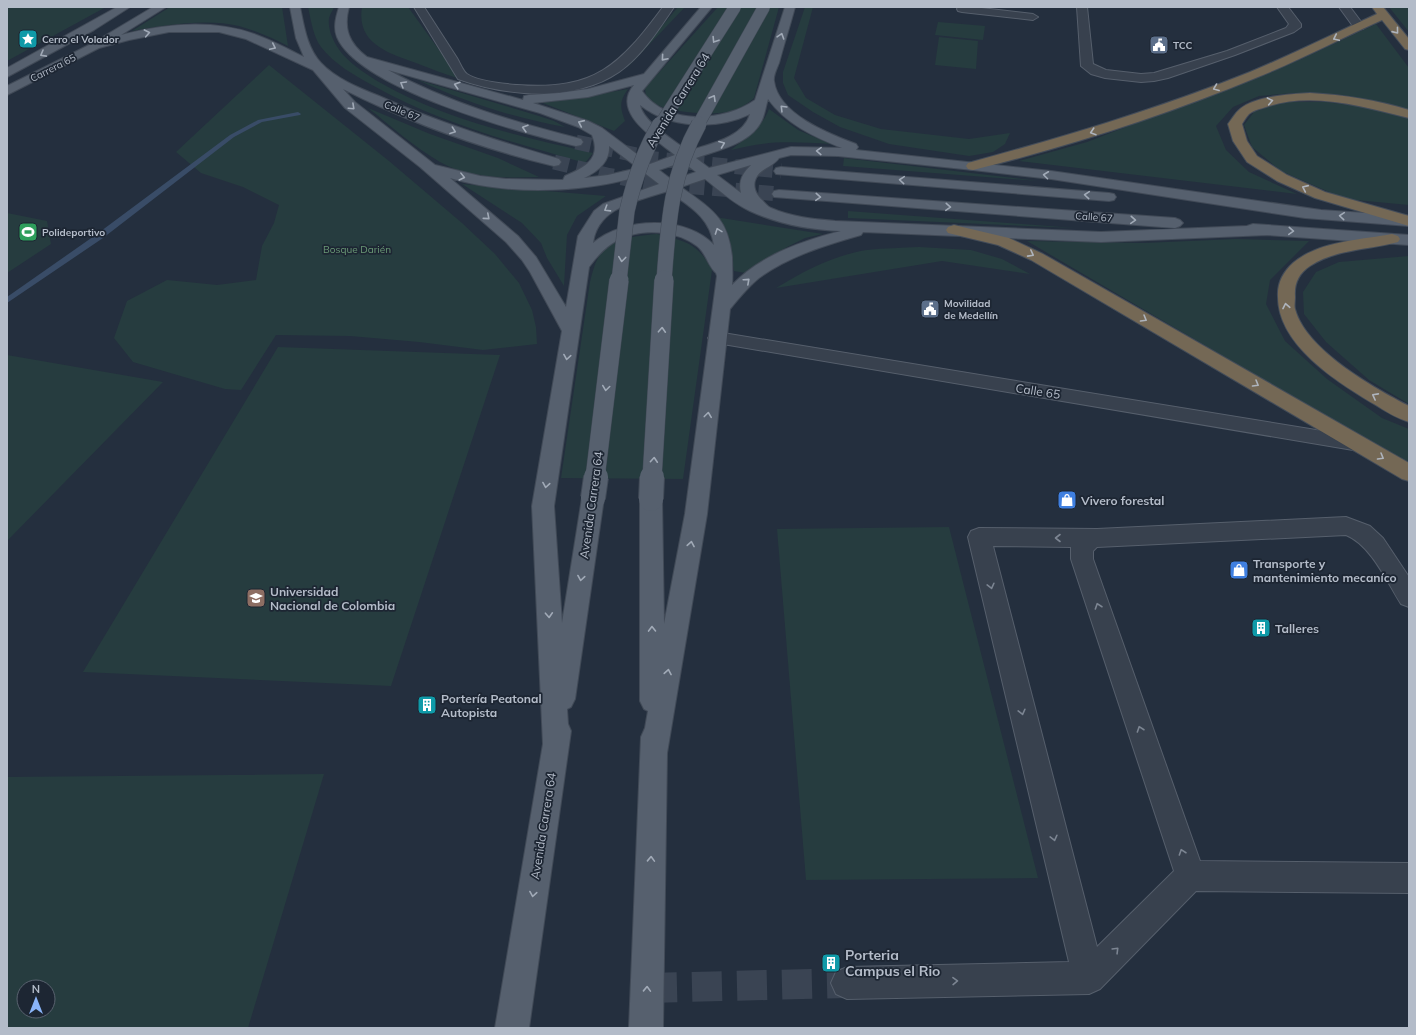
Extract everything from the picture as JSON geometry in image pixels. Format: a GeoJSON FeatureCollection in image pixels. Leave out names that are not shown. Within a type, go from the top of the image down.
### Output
{"type":"FeatureCollection","features":[{"type":"Feature","properties":{"kind":"highway"},"geometry":{"type":"LineString","coordinates":[[973,166],[1067,141],[1110,127],[1254,73],[1293,58],[1358,27],[1380,11],[1409,47]]}},
{"type":"Feature","properties":{"kind":"highway"},"geometry":{"type":"LineString","coordinates":[[1409,114],[1362,102],[1324,98],[1289,98],[1265,102],[1244,112],[1235,124],[1240,141],[1252,159],[1282,178],[1320,195],[1409,221]]}},
{"type":"Feature","properties":{"kind":"highway"},"geometry":{"type":"LineString","coordinates":[[954,230],[1003,241],[1031,254],[1409,473]]}},
{"type":"Feature","properties":{"kind":"highway"},"geometry":{"type":"LineString","coordinates":[[1401,239],[1345,247],[1323,253],[1307,260],[1295,270],[1287,281],[1285,294],[1286,308],[1293,325],[1305,341],[1330,366],[1368,392],[1409,415]]}},
{"type":"Feature","properties":{"kind":"main road","name":"Carrera 65"},"geometry":{"type":"LineString","coordinates":[[7,73],[125,7]]}},
{"type":"Feature","properties":{"kind":"main road","name":"Carrera 65"},"geometry":{"type":"LineString","coordinates":[[7,91],[95,46],[161,7]]}},
{"type":"Feature","properties":{"kind":"main road","name":"Calle 67"},"geometry":{"type":"LineString","coordinates":[[295,7],[302,40],[307,51],[317,67],[338,81],[357,91],[424,120],[473,138],[554,162]]}},
{"type":"Feature","properties":{"kind":"main road","name":"Calle 67"},"geometry":{"type":"LineString","coordinates":[[344,7],[341,17],[342,32],[348,45],[362,59],[414,90],[478,114],[576,142]]}},
{"type":"Feature","properties":{"kind":"main road"},"geometry":{"type":"LineString","coordinates":[[707,7],[636,91],[633,102],[633,110],[636,116],[741,200],[769,214],[813,224],[1107,237],[1267,230]]}},
{"type":"Feature","properties":{"kind":"main road","name":"Avenida Carrera 64"},"geometry":{"type":"LineString","coordinates":[[512,1028],[593,498],[627,211],[636,178],[659,126],[735,7]]}},
{"type":"Feature","properties":{"kind":"main road"},"geometry":{"type":"LineString","coordinates":[[646,1028],[654,752],[651,499],[668,230],[672,196],[685,154],[695,131],[764,7]]}},
{"type":"Feature","properties":{"kind":"main road"},"geometry":{"type":"LineString","coordinates":[[425,164],[444,172],[483,182],[547,184],[609,179],[648,169],[722,144],[743,134],[751,127],[755,120],[790,7]]}},
{"type":"Feature","properties":{"kind":"main road"},"geometry":{"type":"LineString","coordinates":[[95,46],[128,37],[169,29],[219,30],[250,36],[317,67],[350,105],[425,164],[512,239],[528,257],[538,272],[571,331]]}},
{"type":"Feature","properties":{"kind":"main road"},"geometry":{"type":"LineString","coordinates":[[362,59],[565,116],[597,131],[702,209],[714,221],[720,236],[724,276],[717,338],[696,514],[654,752]]}},
{"type":"Feature","properties":{"kind":"main road"},"geometry":{"type":"LineString","coordinates":[[502,99],[547,99],[578,96],[614,88],[647,77]]}},
{"type":"Feature","properties":{"kind":"main road"},"geometry":{"type":"LineString","coordinates":[[768,78],[774,98],[795,119],[834,141],[879,156]]}},
{"type":"Feature","properties":{"kind":"main road"},"geometry":{"type":"LineString","coordinates":[[636,91],[640,99],[659,113],[691,119],[709,120],[730,118],[744,113],[760,102]]}},
{"type":"Feature","properties":{"kind":"main road"},"geometry":{"type":"LineString","coordinates":[[547,184],[579,176],[598,163],[602,151],[602,143],[597,131]]}},
{"type":"Feature","properties":{"kind":"main road"},"geometry":{"type":"LineString","coordinates":[[556,744],[543,506],[571,331],[579,270],[586,236],[598,214],[608,207],[706,173],[755,158],[791,151],[814,150],[1059,176],[1320,214]]}},
{"type":"Feature","properties":{"kind":"main road"},"geometry":{"type":"LineString","coordinates":[[769,214],[755,203],[748,194],[746,184],[749,175],[756,167],[767,160],[791,151]]}},
{"type":"Feature","properties":{"kind":"main road","name":"Calle 67"},"geometry":{"type":"LineString","coordinates":[[781,171],[1409,221]]}},
{"type":"Feature","properties":{"kind":"main road","name":"Calle 67"},"geometry":{"type":"LineString","coordinates":[[779,194],[1401,239]]}},
{"type":"Feature","properties":{"kind":"main road"},"geometry":{"type":"LineString","coordinates":[[720,309],[745,281],[772,263],[819,243],[876,227]]}},
{"type":"Feature","properties":{"kind":"main road"},"geometry":{"type":"LineString","coordinates":[[579,270],[599,245],[613,236],[636,229],[661,228],[682,232],[702,241],[715,255],[724,276]]}},
{"type":"Feature","properties":{"kind":"street"},"geometry":{"type":"LineString","coordinates":[[419,7],[462,76],[494,86],[520,90],[564,88],[599,79],[616,69],[627,59],[669,7]]}},
{"type":"Feature","properties":{"kind":"street"},"geometry":{"type":"LineString","coordinates":[[1082,7],[1087,66],[1095,71],[1105,74],[1141,78],[1164,75],[1231,53],[1295,27],[1295,24],[1279,7]]}},
{"type":"Feature","properties":{"kind":"street"},"geometry":{"type":"LineString","coordinates":[[1344,7],[1358,27]]}},
{"type":"Feature","properties":{"kind":"street"},"geometry":{"type":"LineString","coordinates":[[962,9],[1033,16]]}},
{"type":"Feature","properties":{"kind":"street","name":"Calle 65"},"geometry":{"type":"LineString","coordinates":[[717,338],[1360,444]]}},
{"type":"Feature","properties":{"kind":"street"},"geometry":{"type":"LineString","coordinates":[[1089,978],[979,537],[1097,538],[1346,526],[1362,532],[1369,537],[1409,597]]}},
{"type":"Feature","properties":{"kind":"street"},"geometry":{"type":"LineString","coordinates":[[1097,538],[1087,541],[1081,549],[1082,559],[1190,876]]}},
{"type":"Feature","properties":{"kind":"street"},"geometry":{"type":"LineString","coordinates":[[846,983],[1089,978],[1190,876],[1409,878]]}},
{"type":"Feature","properties":{"kind":"green space","name":"Cerro el Volador"},"geometry":{"type":"Polygon","coordinates":[[[7,7],[106,7],[7,61],[7,7]]]}},
{"type":"Feature","properties":{"kind":"green space"},"geometry":{"type":"Polygon","coordinates":[[[170,7],[282,7],[288,46],[252,30],[227,24],[200,22],[186,23],[132,31],[170,7]]]}},
{"type":"Feature","properties":{"kind":"green space"},"geometry":{"type":"Polygon","coordinates":[[[308,7],[334,7],[329,18],[329,26],[333,39],[341,52],[352,64],[365,73],[404,95],[456,117],[510,133],[593,153],[585,163],[476,130],[450,121],[397,98],[351,73],[326,53],[316,38],[308,7]]]}},
{"type":"Feature","properties":{"kind":"green space"},"geometry":{"type":"Polygon","coordinates":[[[362,7],[408,7],[460,79],[385,51],[369,38],[364,30],[361,20],[362,7]]]}},
{"type":"Feature","properties":{"kind":"green space"},"geometry":{"type":"Polygon","coordinates":[[[678,7],[685,7],[626,69],[678,7]]]}},
{"type":"Feature","properties":{"kind":"green space"},"geometry":{"type":"Polygon","coordinates":[[[718,7],[779,7],[754,98],[744,106],[724,113],[694,113],[672,110],[655,104],[646,97],[645,88],[718,7]]]}},
{"type":"Feature","properties":{"kind":"green space"},"geometry":{"type":"Polygon","coordinates":[[[805,7],[813,7],[794,78],[806,98],[835,115],[881,129],[969,139],[1010,133],[1005,144],[993,152],[969,156],[889,144],[840,127],[813,112],[788,95],[783,83],[783,72],[805,7]]]}},
{"type":"Feature","properties":{"kind":"green space"},"geometry":{"type":"Polygon","coordinates":[[[1389,7],[1409,8],[1409,32],[1389,7]]]}},
{"type":"Feature","properties":{"kind":"green space"},"geometry":{"type":"Polygon","coordinates":[[[938,22],[985,26],[983,40],[935,35],[938,22]]]}},
{"type":"Feature","properties":{"kind":"green space"},"geometry":{"type":"Polygon","coordinates":[[[1376,24],[1409,68],[1409,110],[1393,105],[1342,95],[1294,93],[1259,96],[1233,107],[1216,126],[1226,150],[1249,172],[1297,194],[1019,161],[1087,142],[1299,60],[1376,24]]]}},
{"type":"Feature","properties":{"kind":"green space"},"geometry":{"type":"Polygon","coordinates":[[[939,37],[978,41],[976,69],[935,65],[939,37]]]}},
{"type":"Feature","properties":{"kind":"green space","name":"Bosque Darién"},"geometry":{"type":"Polygon","coordinates":[[[269,65],[389,161],[462,223],[495,254],[519,283],[532,310],[536,327],[537,344],[483,350],[419,342],[350,336],[276,335],[241,390],[225,389],[133,362],[114,338],[127,301],[167,280],[217,285],[256,280],[262,246],[274,223],[279,205],[243,187],[201,173],[176,152],[269,65]]]}},
{"type":"Feature","properties":{"kind":"green space"},"geometry":{"type":"Polygon","coordinates":[[[418,80],[539,116],[554,121],[565,127],[508,114],[472,102],[418,80]]]}},
{"type":"Feature","properties":{"kind":"green space"},"geometry":{"type":"Polygon","coordinates":[[[628,89],[621,105],[625,121],[614,131],[538,101],[572,99],[628,89]]]}},
{"type":"Feature","properties":{"kind":"green space"},"geometry":{"type":"Polygon","coordinates":[[[1282,102],[1326,102],[1364,107],[1409,119],[1409,205],[1345,199],[1281,171],[1252,147],[1244,125],[1254,112],[1282,102]]]}},
{"type":"Feature","properties":{"kind":"green space"},"geometry":{"type":"Polygon","coordinates":[[[368,108],[430,134],[498,158],[539,177],[488,176],[463,172],[451,168],[421,150],[368,108]]]}},
{"type":"Feature","properties":{"kind":"green space"},"geometry":{"type":"Polygon","coordinates":[[[769,109],[798,130],[831,144],[792,142],[769,143],[731,150],[758,127],[769,109]]]}},
{"type":"Feature","properties":{"kind":"green space"},"geometry":{"type":"Polygon","coordinates":[[[844,158],[1039,181],[843,166],[844,158]]]}},
{"type":"Feature","properties":{"kind":"green space"},"geometry":{"type":"Polygon","coordinates":[[[462,184],[606,196],[577,216],[567,235],[564,286],[547,258],[541,243],[522,223],[462,184]]]}},
{"type":"Feature","properties":{"kind":"green space"},"geometry":{"type":"Polygon","coordinates":[[[848,211],[1075,228],[848,218],[848,211]]]}},
{"type":"Feature","properties":{"kind":"green space","name":"Polideportivo"},"geometry":{"type":"Polygon","coordinates":[[[7,213],[47,221],[51,244],[7,273],[7,213]]]}},
{"type":"Feature","properties":{"kind":"green space"},"geometry":{"type":"Polygon","coordinates":[[[715,217],[823,234],[805,238],[787,247],[746,273],[734,271],[727,236],[715,217]]]}},
{"type":"Feature","properties":{"kind":"green space"},"geometry":{"type":"Polygon","coordinates":[[[657,234],[690,244],[707,261],[712,270],[683,479],[561,478],[590,282],[595,264],[603,251],[616,242],[632,237],[657,234]]]}},
{"type":"Feature","properties":{"kind":"green space"},"geometry":{"type":"Polygon","coordinates":[[[1236,239],[1309,241],[1270,280],[1266,304],[1285,341],[1327,379],[1382,418],[1409,429],[1409,465],[1027,241],[1144,243],[1236,239]]]}},
{"type":"Feature","properties":{"kind":"green space"},"geometry":{"type":"Polygon","coordinates":[[[919,247],[971,250],[1002,259],[1030,274],[942,261],[776,288],[820,264],[855,252],[886,248],[919,247]]]}},
{"type":"Feature","properties":{"kind":"green space"},"geometry":{"type":"Polygon","coordinates":[[[1409,256],[1409,404],[1369,380],[1326,342],[1304,314],[1303,292],[1316,272],[1339,262],[1409,256]]]}},
{"type":"Feature","properties":{"kind":"green space"},"geometry":{"type":"Polygon","coordinates":[[[278,347],[500,355],[391,686],[83,672],[278,347]]]}},
{"type":"Feature","properties":{"kind":"green space"},"geometry":{"type":"Polygon","coordinates":[[[7,355],[163,382],[7,541],[7,355]]]}},
{"type":"Feature","properties":{"kind":"green space"},"geometry":{"type":"Polygon","coordinates":[[[949,527],[1038,878],[806,880],[777,529],[949,527]]]}},
{"type":"Feature","properties":{"kind":"green space"},"geometry":{"type":"Polygon","coordinates":[[[324,774],[248,1028],[7,1028],[7,777],[324,774]]]}},
{"type":"Feature","properties":{"kind":"waterway"},"geometry":{"type":"LineString","coordinates":[[7,301],[100,236],[232,136],[260,121],[298,114]]}},
{"type":"Feature","properties":{"kind":"tunnel"},"geometry":{"type":"LineString","coordinates":[[576,142],[655,159],[781,171]]}},
{"type":"Feature","properties":{"kind":"tunnel"},"geometry":{"type":"LineString","coordinates":[[554,162],[607,175],[649,183],[779,194]]}},
{"type":"Feature","properties":{"kind":"tunnel"},"geometry":{"type":"LineString","coordinates":[[647,988],[847,983]]}},
{"type":"Feature","properties":{"kind":"place","name":"Cerro el Volador"},"geometry":{"type":"Point","coordinates":[28,39]}},
{"type":"Feature","properties":{"kind":"place","name":"TCC"},"geometry":{"type":"Point","coordinates":[1159,45]}},
{"type":"Feature","properties":{"kind":"place","name":"Polideportivo"},"geometry":{"type":"Point","coordinates":[28,232]}},
{"type":"Feature","properties":{"kind":"place","name":"Movilidad de Medellín"},"geometry":{"type":"Point","coordinates":[930,309]}},
{"type":"Feature","properties":{"kind":"place","name":"Vivero forestal"},"geometry":{"type":"Point","coordinates":[1067,500]}},
{"type":"Feature","properties":{"kind":"place","name":"Transporte y mantenimiento mecaníco"},"geometry":{"type":"Point","coordinates":[1239,570]}},
{"type":"Feature","properties":{"kind":"place","name":"Universidad Nacional de Colombia"},"geometry":{"type":"Point","coordinates":[256,598]}},
{"type":"Feature","properties":{"kind":"place","name":"Talleres"},"geometry":{"type":"Point","coordinates":[1261,628]}},
{"type":"Feature","properties":{"kind":"place","name":"Portería Peatonal Autopista"},"geometry":{"type":"Point","coordinates":[427,705]}},
{"type":"Feature","properties":{"kind":"place","name":"Porteria Campus el Rio"},"geometry":{"type":"Point","coordinates":[831,963]}}]}
